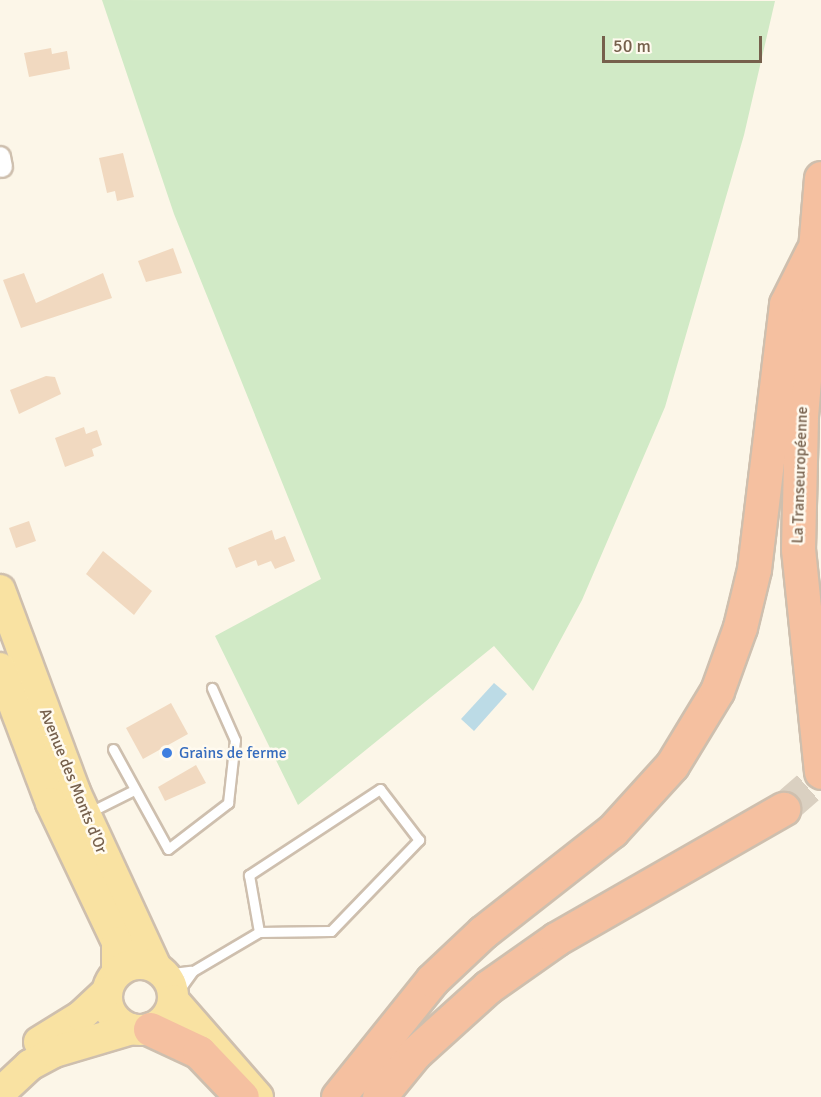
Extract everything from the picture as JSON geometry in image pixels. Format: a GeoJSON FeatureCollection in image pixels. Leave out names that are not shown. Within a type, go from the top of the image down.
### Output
{"type":"FeatureCollection","features":[{"type":"Feature","properties":{"kind":"highway","name":"La Transeuropéenne"},"geometry":{"type":"LineString","coordinates":[[821,178],[812,252],[798,549],[821,772]]}},
{"type":"Feature","properties":{"kind":"highway"},"geometry":{"type":"LineString","coordinates":[[338,1097],[432,980],[483,932],[612,831],[672,765],[717,691],[740,627],[754,569],[786,304],[812,252]]}},
{"type":"Feature","properties":{"kind":"highway"},"geometry":{"type":"LineString","coordinates":[[379,1097],[415,1053],[488,987],[556,939],[783,809]]}},
{"type":"Feature","properties":{"kind":"highway"},"geometry":{"type":"LineString","coordinates":[[141,1029],[199,1052],[249,1095]]}},
{"type":"Feature","properties":{"kind":"main road","name":"Avenue des Monts d'Or"},"geometry":{"type":"LineString","coordinates":[[0,590],[8,673],[73,820],[117,942],[112,982]]}},
{"type":"Feature","properties":{"kind":"main road","name":"Avenue des Monts d'Or"},"geometry":{"type":"LineString","coordinates":[[73,820],[249,1095]]}},
{"type":"Feature","properties":{"kind":"main road"},"geometry":{"type":"LineString","coordinates":[[0,1068],[81,1016],[112,982],[136,963],[172,978],[163,1021],[54,1052],[30,1065],[0,1093]]}},
{"type":"Feature","properties":{"kind":"main road"},"geometry":{"type":"LineString","coordinates":[[112,982],[110,1012],[141,1029]]}},
{"type":"Feature","properties":{"kind":"lane"},"geometry":{"type":"LineString","coordinates":[[113,749],[168,849],[228,803],[235,740],[212,688]]}},
{"type":"Feature","properties":{"kind":"lane"},"geometry":{"type":"LineString","coordinates":[[172,978],[259,932],[331,931],[419,840],[380,789],[249,875],[259,932]]}},
{"type":"Feature","properties":{"kind":"lane"},"geometry":{"type":"LineString","coordinates":[[73,820],[134,790]]}},
{"type":"Feature","properties":{"kind":"green space"},"geometry":{"type":"Polygon","coordinates":[[[102,0],[775,1],[744,135],[665,407],[582,600],[533,691],[494,646],[298,805],[215,636],[321,579],[174,214],[102,0]]]}},
{"type":"Feature","properties":{"kind":"water"},"geometry":{"type":"Polygon","coordinates":[[[494,683],[507,694],[474,731],[461,719],[494,683]]]}},
{"type":"Feature","properties":{"kind":"building"},"geometry":{"type":"Polygon","coordinates":[[[51,48],[52,54],[67,51],[70,69],[29,77],[24,53],[51,48]]]}},
{"type":"Feature","properties":{"kind":"building"},"geometry":{"type":"Polygon","coordinates":[[[123,153],[134,197],[117,201],[115,191],[107,193],[99,158],[123,153]]]}},
{"type":"Feature","properties":{"kind":"building"},"geometry":{"type":"Polygon","coordinates":[[[173,248],[182,273],[146,282],[138,261],[173,248]]]}},
{"type":"Feature","properties":{"kind":"building"},"geometry":{"type":"Polygon","coordinates":[[[24,273],[36,303],[103,273],[112,298],[21,328],[3,280],[24,273]]]}},
{"type":"Feature","properties":{"kind":"building"},"geometry":{"type":"Polygon","coordinates":[[[46,376],[55,377],[61,394],[19,414],[10,390],[46,376]]]}},
{"type":"Feature","properties":{"kind":"building"},"geometry":{"type":"Polygon","coordinates":[[[84,427],[86,434],[97,430],[102,445],[92,449],[94,456],[65,467],[55,438],[84,427]]]}},
{"type":"Feature","properties":{"kind":"building"},"geometry":{"type":"Polygon","coordinates":[[[29,521],[36,541],[16,548],[9,528],[29,521]]]}},
{"type":"Feature","properties":{"kind":"building"},"geometry":{"type":"Polygon","coordinates":[[[272,530],[275,540],[285,536],[295,561],[275,569],[271,561],[258,566],[256,560],[236,568],[228,548],[272,530]]]}},
{"type":"Feature","properties":{"kind":"building"},"geometry":{"type":"Polygon","coordinates":[[[103,551],[152,591],[134,615],[86,574],[103,551]]]}},
{"type":"Feature","properties":{"kind":"building"},"geometry":{"type":"Polygon","coordinates":[[[171,703],[188,734],[143,759],[126,728],[171,703]]]}},
{"type":"Feature","properties":{"kind":"building"},"geometry":{"type":"Polygon","coordinates":[[[196,765],[206,783],[165,801],[158,787],[196,765]]]}},
{"type":"Feature","properties":{"kind":"tunnel"},"geometry":{"type":"LineString","coordinates":[[783,809],[821,776]]}},
{"type":"Feature","properties":{"kind":"place","name":"Grains de ferme"},"geometry":{"type":"Point","coordinates":[167,753]}}]}
